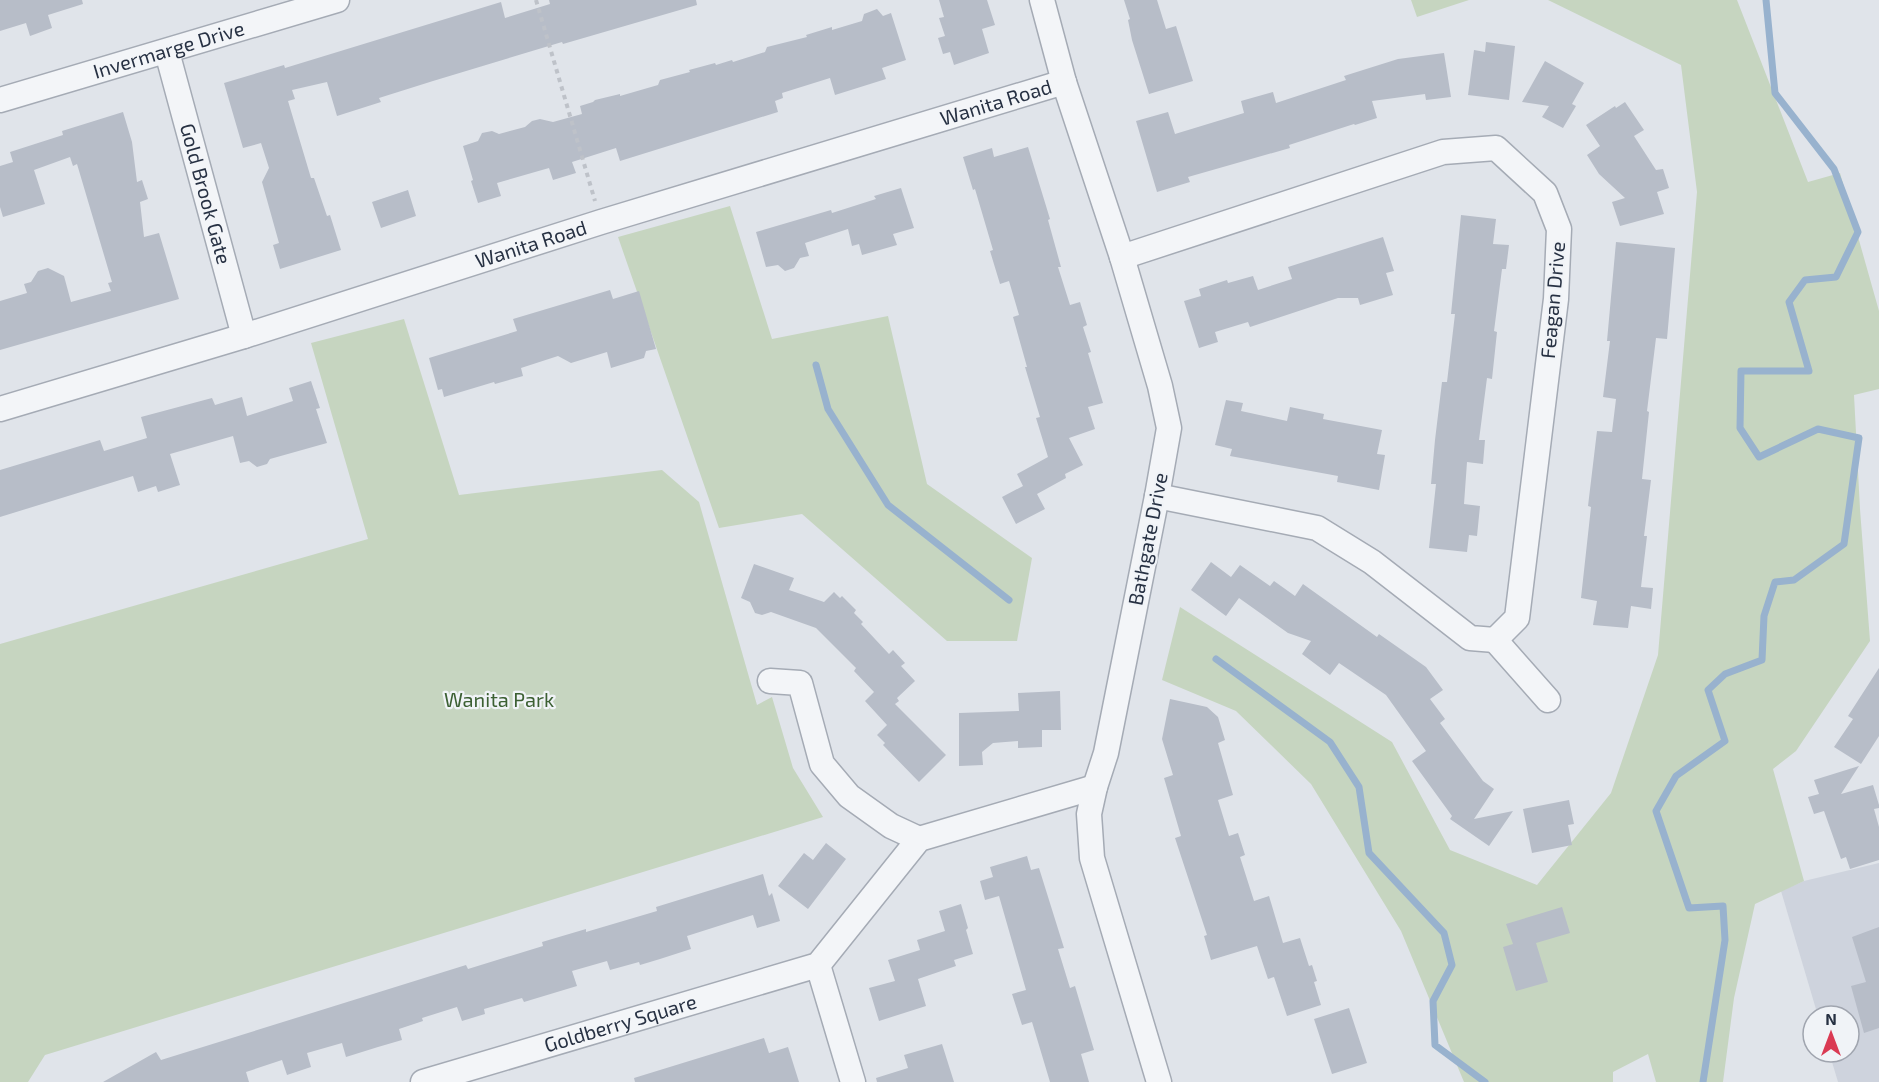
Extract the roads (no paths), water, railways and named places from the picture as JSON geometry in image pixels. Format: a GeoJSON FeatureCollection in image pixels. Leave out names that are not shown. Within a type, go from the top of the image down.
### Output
{"type":"FeatureCollection","features":[{"type":"Feature","properties":{"kind":"street","name":"Invermarge Drive"},"geometry":{"type":"LineString","coordinates":[[0,100],[337,0]]}},
{"type":"Feature","properties":{"kind":"street","name":"Bathgate Drive"},"geometry":{"type":"LineString","coordinates":[[1042,0],[1064,82],[1122,257],[1160,386],[1169,428],[1106,753],[1089,814],[1092,858],[1160,1082]]}},
{"type":"Feature","properties":{"kind":"street","name":"Gold Brook Gate"},"geometry":{"type":"LineString","coordinates":[[167,51],[244,336]]}},
{"type":"Feature","properties":{"kind":"street","name":"Wanita Road"},"geometry":{"type":"LineString","coordinates":[[0,409],[244,336],[602,222],[1064,82]]}},
{"type":"Feature","properties":{"kind":"street","name":"Feagan Drive"},"geometry":{"type":"LineString","coordinates":[[1122,257],[1443,152],[1496,148],[1545,193],[1559,229],[1556,299],[1517,618],[1495,640]]}},
{"type":"Feature","properties":{"kind":"street"},"geometry":{"type":"LineString","coordinates":[[1157,496],[1317,528],[1372,562],[1470,638],[1495,640],[1548,700]]}},
{"type":"Feature","properties":{"kind":"street"},"geometry":{"type":"LineString","coordinates":[[770,681],[800,683],[822,764],[849,796],[891,826],[919,838]]}},
{"type":"Feature","properties":{"kind":"street"},"geometry":{"type":"LineString","coordinates":[[853,1082],[818,965],[919,838],[1095,787]]}},
{"type":"Feature","properties":{"kind":"street","name":"Goldberry Square"},"geometry":{"type":"LineString","coordinates":[[423,1082],[818,965]]}},
{"type":"Feature","properties":{"kind":"waterway"},"geometry":{"type":"LineString","coordinates":[[1703,1082],[1725,940],[1723,906],[1689,908],[1656,811],[1676,776],[1725,741],[1708,690],[1725,674],[1762,660],[1764,616],[1775,582],[1794,580],[1844,544],[1859,438],[1818,429],[1759,457],[1740,428],[1741,371],[1809,371],[1789,302],[1805,280],[1836,277],[1858,232],[1834,169],[1775,93],[1766,0]]}},
{"type":"Feature","properties":{"kind":"waterway"},"geometry":{"type":"LineString","coordinates":[[816,365],[828,409],[888,505],[1009,600]]}},
{"type":"Feature","properties":{"kind":"waterway"},"geometry":{"type":"LineString","coordinates":[[1216,659],[1330,742],[1359,787],[1369,853],[1444,933],[1452,965],[1433,1001],[1435,1045],[1485,1082]]}},
{"type":"Feature","properties":{"kind":"park label","name":"Wanita Park"},"geometry":{"type":"Point","coordinates":[499,700]}}]}
